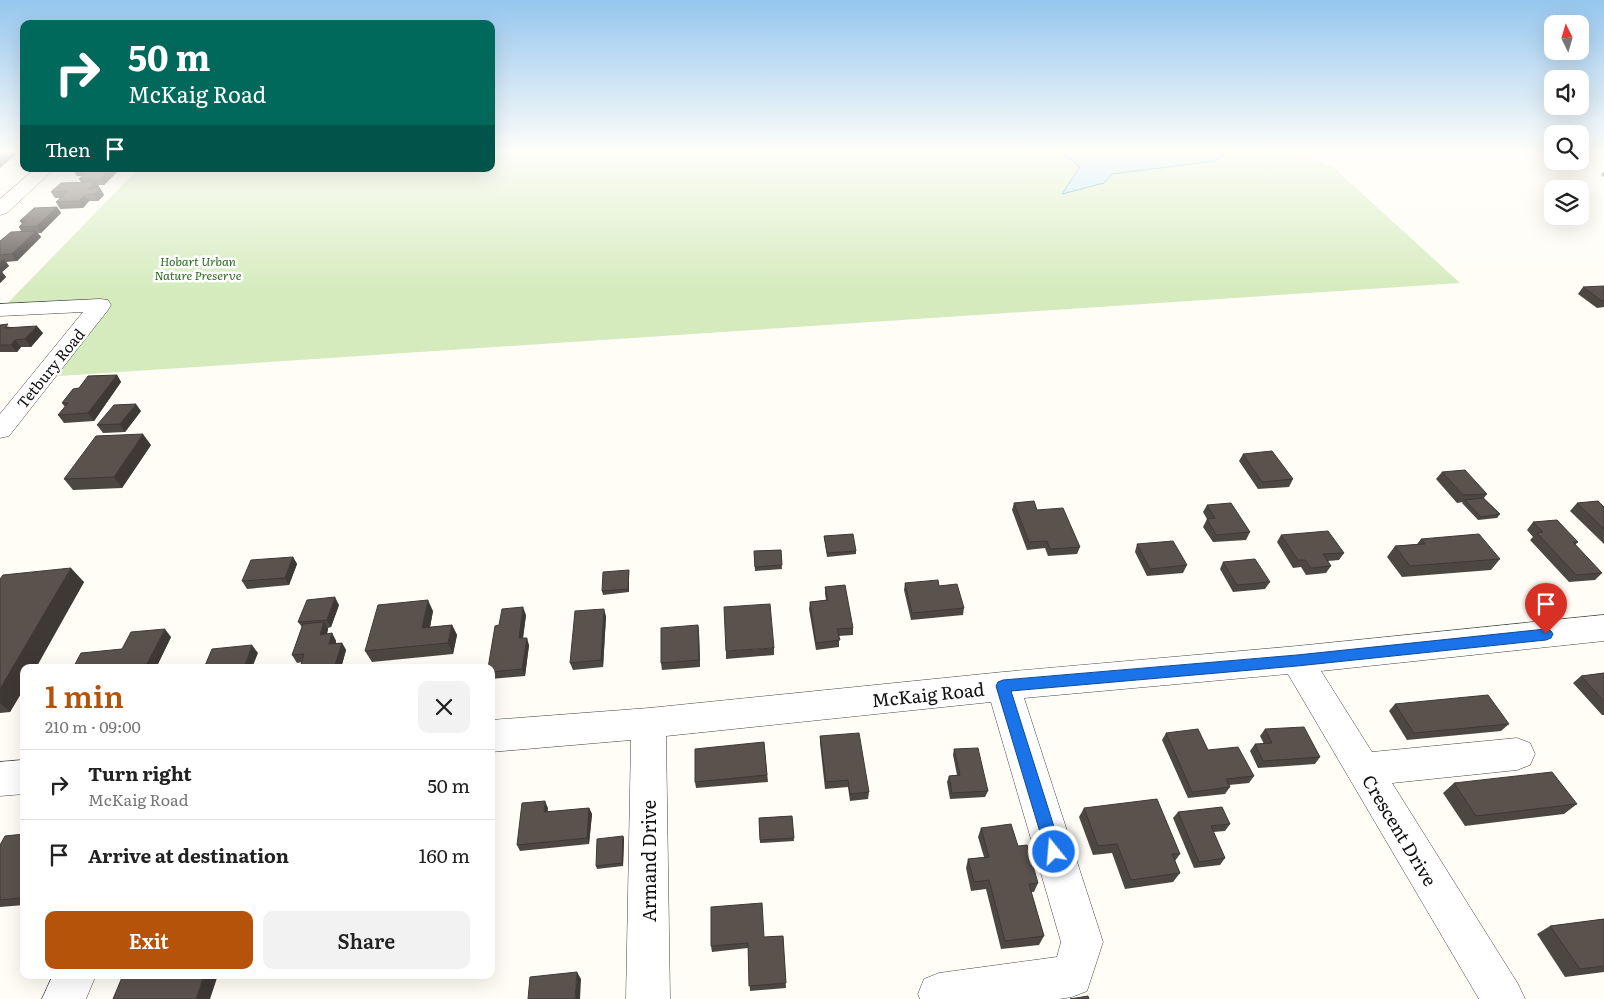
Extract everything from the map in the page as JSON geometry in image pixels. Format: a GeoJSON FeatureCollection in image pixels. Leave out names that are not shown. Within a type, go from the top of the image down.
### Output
{"type":"FeatureCollection","features":[{"type":"Feature","properties":{"kind":"street"},"geometry":{"type":"LineString","coordinates":[[0,209],[13,198]]}},
{"type":"Feature","properties":{"kind":"street","name":"Tetbury Road"},"geometry":{"type":"LineString","coordinates":[[0,310],[100,305],[0,430]]}},
{"type":"Feature","properties":{"kind":"street","name":"McKaig Road"},"geometry":{"type":"LineString","coordinates":[[495,736],[649,723],[1003,686],[1297,660],[1604,628]]}},
{"type":"Feature","properties":{"kind":"street","name":"Crescent Drive"},"geometry":{"type":"LineString","coordinates":[[1297,660],[1503,999]]}},
{"type":"Feature","properties":{"kind":"street"},"geometry":{"type":"LineString","coordinates":[[939,994],[1072,976],[1082,942],[1003,686]]}},
{"type":"Feature","properties":{"kind":"street","name":"Armand Drive"},"geometry":{"type":"LineString","coordinates":[[648,999],[649,723]]}},
{"type":"Feature","properties":{"kind":"street"},"geometry":{"type":"LineString","coordinates":[[1363,769],[1517,754]]}},
{"type":"Feature","properties":{"kind":"street"},"geometry":{"type":"LineString","coordinates":[[0,779],[20,777]]}},
{"type":"Feature","properties":{"kind":"street"},"geometry":{"type":"LineString","coordinates":[[64,999],[73,979]]}},
{"type":"Feature","properties":{"kind":"green space","name":"Hobart Urban Nature Preserve"},"geometry":{"type":"Polygon","coordinates":[[[110,198],[1367,198],[1460,283],[44,377],[99,306],[1,310],[110,198]]]}},
{"type":"Feature","properties":{"kind":"building"},"geometry":{"type":"Polygon","coordinates":[[[61,198],[82,198],[79,201],[56,202],[61,198]]]}},
{"type":"Feature","properties":{"kind":"building"},"geometry":{"type":"Polygon","coordinates":[[[57,207],[37,226],[19,227],[25,221],[20,221],[34,208],[57,207]]]}},
{"type":"Feature","properties":{"kind":"building"},"geometry":{"type":"Polygon","coordinates":[[[36,231],[12,254],[0,255],[0,241],[11,232],[36,231]]]}},
{"type":"Feature","properties":{"kind":"building"},"geometry":{"type":"Polygon","coordinates":[[[1604,286],[1604,301],[1583,287],[1604,286]]]}},
{"type":"Feature","properties":{"kind":"building"},"geometry":{"type":"Polygon","coordinates":[[[8,324],[5,328],[37,326],[25,339],[15,340],[11,345],[0,345],[0,325],[8,324]]]}},
{"type":"Feature","properties":{"kind":"building"},"geometry":{"type":"Polygon","coordinates":[[[117,375],[88,413],[58,415],[68,403],[62,403],[73,389],[79,388],[88,376],[117,375]]]}},
{"type":"Feature","properties":{"kind":"building"},"geometry":{"type":"Polygon","coordinates":[[[136,404],[120,424],[97,425],[114,405],[136,404]]]}},
{"type":"Feature","properties":{"kind":"building"},"geometry":{"type":"Polygon","coordinates":[[[143,434],[114,477],[64,479],[96,436],[143,434]]]}},
{"type":"Feature","properties":{"kind":"building"},"geometry":{"type":"Polygon","coordinates":[[[1272,451],[1293,479],[1262,482],[1243,454],[1272,451]]]}},
{"type":"Feature","properties":{"kind":"building"},"geometry":{"type":"Polygon","coordinates":[[[1465,470],[1487,494],[1463,495],[1442,472],[1465,470]]]}},
{"type":"Feature","properties":{"kind":"building"},"geometry":{"type":"Polygon","coordinates":[[[1483,498],[1500,514],[1481,517],[1465,500],[1483,498]]]}},
{"type":"Feature","properties":{"kind":"building"},"geometry":{"type":"Polygon","coordinates":[[[1034,501],[1037,510],[1063,508],[1080,547],[1050,549],[1047,541],[1029,542],[1014,503],[1034,501]]]}},
{"type":"Feature","properties":{"kind":"building"},"geometry":{"type":"Polygon","coordinates":[[[1598,501],[1604,507],[1604,529],[1577,503],[1598,501]]]}},
{"type":"Feature","properties":{"kind":"building"},"geometry":{"type":"Polygon","coordinates":[[[1231,503],[1250,532],[1216,535],[1207,519],[1215,518],[1207,505],[1231,503]]]}},
{"type":"Feature","properties":{"kind":"building"},"geometry":{"type":"Polygon","coordinates":[[[1557,520],[1578,542],[1573,542],[1602,573],[1576,575],[1537,533],[1543,532],[1533,522],[1557,520]]]}},
{"type":"Feature","properties":{"kind":"building"},"geometry":{"type":"Polygon","coordinates":[[[1328,531],[1344,553],[1323,554],[1331,566],[1311,568],[1305,560],[1298,560],[1281,535],[1328,531]]]}},
{"type":"Feature","properties":{"kind":"building"},"geometry":{"type":"Polygon","coordinates":[[[853,534],[856,551],[827,553],[824,536],[853,534]]]}},
{"type":"Feature","properties":{"kind":"building"},"geometry":{"type":"Polygon","coordinates":[[[1479,534],[1500,559],[1410,566],[1395,546],[1425,544],[1421,539],[1479,534]]]}},
{"type":"Feature","properties":{"kind":"building"},"geometry":{"type":"Polygon","coordinates":[[[1173,541],[1187,565],[1150,569],[1137,544],[1173,541]]]}},
{"type":"Feature","properties":{"kind":"building"},"geometry":{"type":"Polygon","coordinates":[[[781,550],[782,565],[755,567],[754,551],[781,550]]]}},
{"type":"Feature","properties":{"kind":"building"},"geometry":{"type":"Polygon","coordinates":[[[293,557],[285,578],[242,581],[251,560],[293,557]]]}},
{"type":"Feature","properties":{"kind":"building"},"geometry":{"type":"Polygon","coordinates":[[[1255,559],[1270,582],[1237,585],[1223,562],[1255,559]]]}},
{"type":"Feature","properties":{"kind":"building"},"geometry":{"type":"Polygon","coordinates":[[[71,568],[0,689],[0,579],[3,575],[71,568]]]}},
{"type":"Feature","properties":{"kind":"building"},"geometry":{"type":"Polygon","coordinates":[[[629,570],[628,589],[602,591],[603,572],[629,570]]]}},
{"type":"Feature","properties":{"kind":"building"},"geometry":{"type":"Polygon","coordinates":[[[938,580],[939,586],[957,584],[964,608],[912,613],[905,583],[938,580]]]}},
{"type":"Feature","properties":{"kind":"building"},"geometry":{"type":"Polygon","coordinates":[[[845,585],[853,628],[837,629],[840,640],[816,643],[810,602],[828,600],[825,587],[845,585]]]}},
{"type":"Feature","properties":{"kind":"building"},"geometry":{"type":"Polygon","coordinates":[[[335,597],[327,620],[298,622],[307,600],[335,597]]]}},
{"type":"Feature","properties":{"kind":"building"},"geometry":{"type":"Polygon","coordinates":[[[428,600],[422,628],[452,625],[448,643],[365,651],[378,605],[428,600]]]}},
{"type":"Feature","properties":{"kind":"building"},"geometry":{"type":"Polygon","coordinates":[[[770,604],[774,648],[726,651],[724,607],[770,604]]]}},
{"type":"Feature","properties":{"kind":"building"},"geometry":{"type":"Polygon","coordinates":[[[523,607],[519,638],[527,638],[522,669],[495,672],[495,664],[489,664],[495,626],[499,625],[502,609],[523,607]]]}},
{"type":"Feature","properties":{"kind":"building"},"geometry":{"type":"Polygon","coordinates":[[[604,609],[601,660],[570,663],[575,611],[604,609]]]}},
{"type":"Feature","properties":{"kind":"building"},"geometry":{"type":"Polygon","coordinates":[[[324,622],[320,635],[332,633],[329,644],[342,643],[335,664],[301,664],[304,654],[292,655],[303,624],[324,622]]]}},
{"type":"Feature","properties":{"kind":"building"},"geometry":{"type":"Polygon","coordinates":[[[698,625],[699,660],[661,663],[661,628],[698,625]]]}},
{"type":"Feature","properties":{"kind":"building"},"geometry":{"type":"Polygon","coordinates":[[[165,629],[147,664],[75,664],[81,653],[122,649],[131,632],[165,629]]]}},
{"type":"Feature","properties":{"kind":"building"},"geometry":{"type":"Polygon","coordinates":[[[252,645],[245,664],[206,664],[212,649],[252,645]]]}},
{"type":"Feature","properties":{"kind":"building"},"geometry":{"type":"Polygon","coordinates":[[[1604,673],[1604,701],[1581,676],[1604,673]]]}},
{"type":"Feature","properties":{"kind":"building"},"geometry":{"type":"Polygon","coordinates":[[[1488,695],[1509,724],[1414,733],[1395,704],[1488,695]]]}},
{"type":"Feature","properties":{"kind":"building"},"geometry":{"type":"Polygon","coordinates":[[[1304,727],[1320,757],[1263,761],[1255,744],[1272,743],[1265,729],[1304,727]]]}},
{"type":"Feature","properties":{"kind":"building"},"geometry":{"type":"Polygon","coordinates":[[[1198,729],[1208,750],[1238,747],[1254,776],[1226,779],[1230,787],[1192,792],[1166,733],[1198,729]]]}},
{"type":"Feature","properties":{"kind":"building"},"geometry":{"type":"Polygon","coordinates":[[[859,733],[869,792],[850,794],[848,780],[826,782],[820,736],[859,733]]]}},
{"type":"Feature","properties":{"kind":"building"},"geometry":{"type":"Polygon","coordinates":[[[764,742],[767,775],[695,782],[695,749],[764,742]]]}},
{"type":"Feature","properties":{"kind":"building"},"geometry":{"type":"Polygon","coordinates":[[[978,748],[988,791],[952,793],[949,776],[960,775],[954,749],[978,748]]]}},
{"type":"Feature","properties":{"kind":"building"},"geometry":{"type":"Polygon","coordinates":[[[1552,772],[1577,804],[1476,816],[1454,783],[1552,772]]]}},
{"type":"Feature","properties":{"kind":"building"},"geometry":{"type":"Polygon","coordinates":[[[1157,799],[1180,854],[1172,854],[1180,873],[1131,880],[1117,844],[1098,846],[1084,808],[1157,799]]]}},
{"type":"Feature","properties":{"kind":"building"},"geometry":{"type":"Polygon","coordinates":[[[545,801],[544,812],[589,808],[587,838],[517,845],[522,803],[545,801]]]}},
{"type":"Feature","properties":{"kind":"building"},"geometry":{"type":"Polygon","coordinates":[[[1222,807],[1230,824],[1211,826],[1225,858],[1199,862],[1178,812],[1222,807]]]}},
{"type":"Feature","properties":{"kind":"building"},"geometry":{"type":"Polygon","coordinates":[[[792,816],[794,838],[760,840],[759,818],[792,816]]]}},
{"type":"Feature","properties":{"kind":"building"},"geometry":{"type":"Polygon","coordinates":[[[1011,824],[1018,846],[1027,845],[1038,883],[1029,884],[1044,936],[1005,941],[989,880],[974,882],[968,859],[989,857],[981,828],[1011,824]]]}},
{"type":"Feature","properties":{"kind":"building"},"geometry":{"type":"Polygon","coordinates":[[[20,834],[20,898],[0,900],[0,845],[5,836],[20,834]]]}},
{"type":"Feature","properties":{"kind":"building"},"geometry":{"type":"Polygon","coordinates":[[[623,836],[622,863],[596,866],[597,839],[623,836]]]}},
{"type":"Feature","properties":{"kind":"building"},"geometry":{"type":"Polygon","coordinates":[[[762,903],[764,937],[783,936],[786,983],[749,986],[748,943],[711,946],[711,907],[762,903]]]}},
{"type":"Feature","properties":{"kind":"building"},"geometry":{"type":"Polygon","coordinates":[[[1604,919],[1604,966],[1580,969],[1550,926],[1604,919]]]}},
{"type":"Feature","properties":{"kind":"building"},"geometry":{"type":"Polygon","coordinates":[[[577,972],[575,999],[528,999],[530,977],[577,972]]]}},
{"type":"Feature","properties":{"kind":"building"},"geometry":{"type":"Polygon","coordinates":[[[121,979],[203,979],[196,999],[113,999],[121,979]]]}},
{"type":"Feature","properties":{"kind":"building"},"geometry":{"type":"Polygon","coordinates":[[[1088,996],[1089,999],[1070,999],[1088,996]]]}},
{"type":"Feature","properties":{"kind":"route"},"geometry":{"type":"LineString","coordinates":[[1054,852],[1003,686],[1297,660],[1546,634]]}}]}
